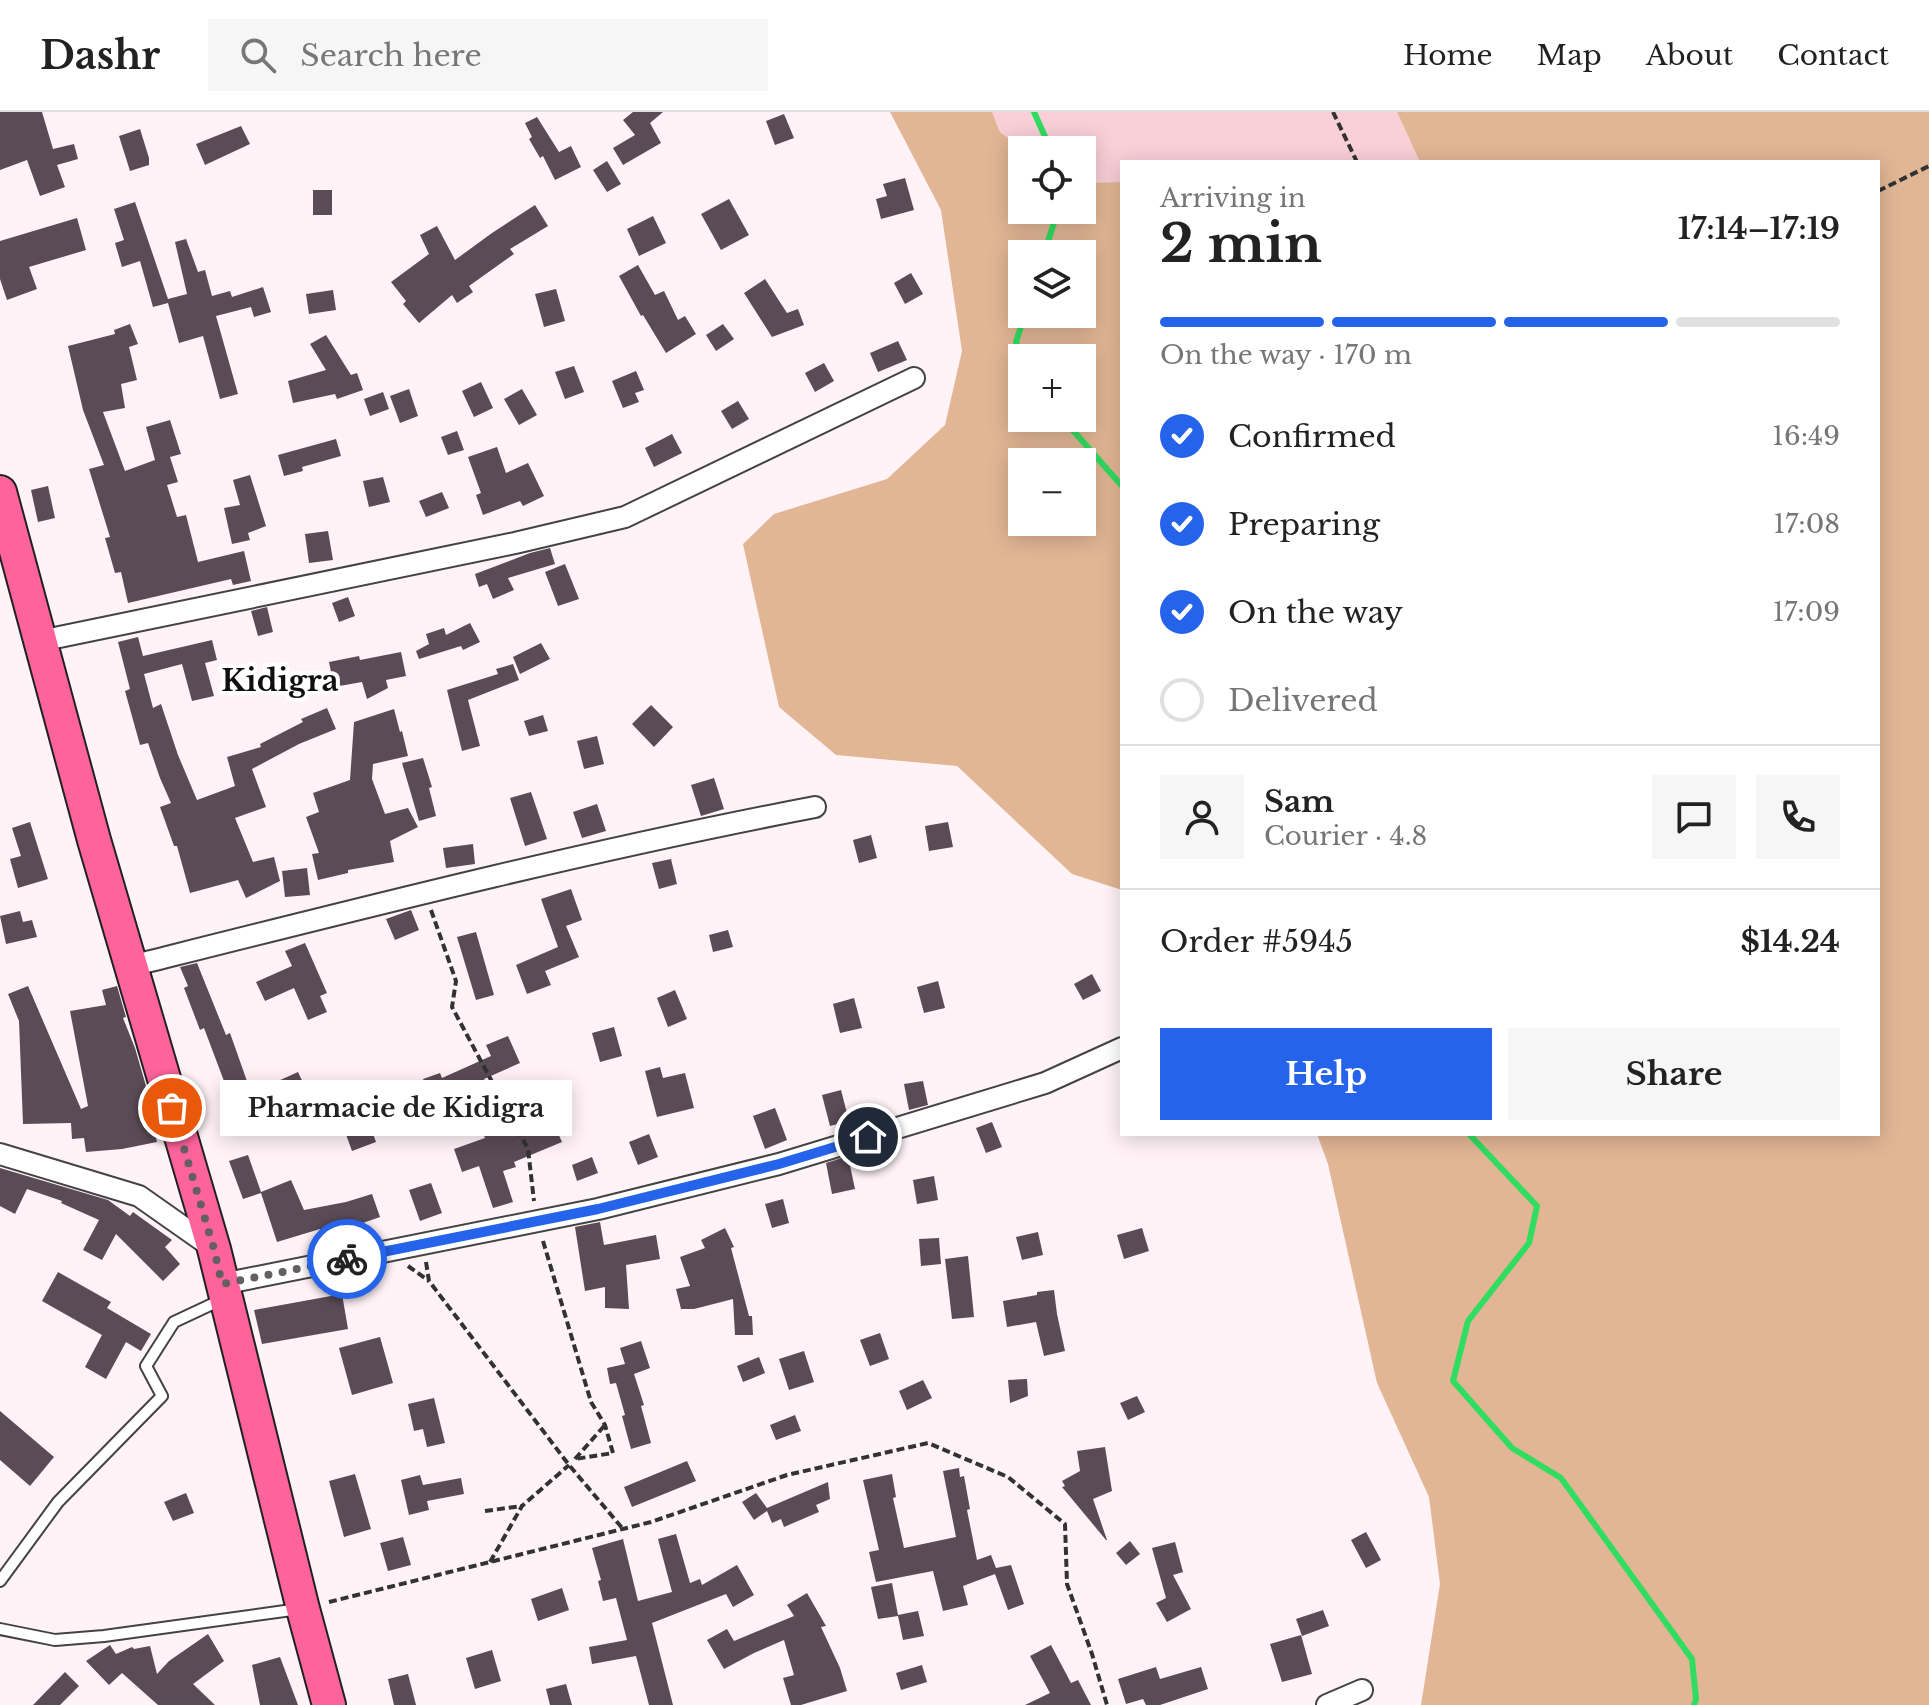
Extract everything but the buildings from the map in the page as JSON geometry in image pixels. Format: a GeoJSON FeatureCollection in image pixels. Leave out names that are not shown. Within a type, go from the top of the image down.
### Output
{"type":"FeatureCollection","features":[{"type":"Feature","properties":{"kind":"main road"},"geometry":{"type":"LineString","coordinates":[[0,492],[94,840],[214,1249],[325,1701]]}},
{"type":"Feature","properties":{"kind":"street"},"geometry":{"type":"LineString","coordinates":[[40,641],[515,543],[625,517],[914,378]]}},
{"type":"Feature","properties":{"kind":"street"},"geometry":{"type":"LineString","coordinates":[[131,966],[425,892],[733,822],[815,807]]}},
{"type":"Feature","properties":{"kind":"street"},"geometry":{"type":"LineString","coordinates":[[224,1291],[423,1244],[598,1209],[779,1164],[1045,1083],[1120,1049]]}},
{"type":"Feature","properties":{"kind":"street"},"geometry":{"type":"LineString","coordinates":[[0,1154],[139,1196],[214,1249]]}},
{"type":"Feature","properties":{"kind":"street"},"geometry":{"type":"LineString","coordinates":[[1327,1705],[1362,1690]]}},
{"type":"Feature","properties":{"kind":"lane"},"geometry":{"type":"LineString","coordinates":[[0,1581],[58,1502],[162,1396],[146,1366],[174,1322],[224,1291]]}},
{"type":"Feature","properties":{"kind":"lane"},"geometry":{"type":"LineString","coordinates":[[0,1629],[55,1640],[303,1609]]}},
{"type":"Feature","properties":{"kind":"path"},"geometry":{"type":"LineString","coordinates":[[1333,112],[1356,160]]}},
{"type":"Feature","properties":{"kind":"path"},"geometry":{"type":"LineString","coordinates":[[1880,190],[1929,166]]}},
{"type":"Feature","properties":{"kind":"path"},"geometry":{"type":"LineString","coordinates":[[425,892],[456,981],[452,1007],[528,1149],[537,1221],[591,1402],[605,1425],[613,1453],[575,1459]]}},
{"type":"Feature","properties":{"kind":"path"},"geometry":{"type":"LineString","coordinates":[[423,1244],[429,1281],[569,1465],[623,1529]]}},
{"type":"Feature","properties":{"kind":"path"},"geometry":{"type":"LineString","coordinates":[[490,1563],[522,1506],[569,1465],[605,1425]]}},
{"type":"Feature","properties":{"kind":"path"},"geometry":{"type":"LineString","coordinates":[[303,1609],[651,1522],[787,1475],[928,1443],[1008,1477],[1065,1524],[1067,1584],[1107,1705]]}},
{"type":"Feature","properties":{"kind":"path"},"geometry":{"type":"LineString","coordinates":[[485,1511],[522,1506]]}},
{"type":"Feature","properties":{"kind":"shaded area"},"geometry":{"type":"Polygon","coordinates":[[[890,112],[992,112],[1000,132],[1008,138],[1008,224],[1096,224],[1096,183],[1120,182],[1120,889],[1072,874],[957,766],[836,755],[779,707],[743,544],[774,514],[887,479],[945,425],[962,351],[941,210],[890,112]]]}},
{"type":"Feature","properties":{"kind":"shaded area"},"geometry":{"type":"Polygon","coordinates":[[[992,112],[1397,112],[1419,160],[1120,160],[1120,182],[1096,183],[1096,136],[1008,138],[1000,132],[992,112]]]}},
{"type":"Feature","properties":{"kind":"shaded area"},"geometry":{"type":"Polygon","coordinates":[[[1397,112],[1929,112],[1929,1705],[1421,1705],[1440,1584],[1429,1497],[1377,1383],[1328,1164],[1318,1136],[1880,1136],[1880,160],[1419,160],[1397,112]]]}},
{"type":"Feature","properties":{"kind":"waterway"},"geometry":{"type":"LineString","coordinates":[[1034,112],[1045,136]]}},
{"type":"Feature","properties":{"kind":"waterway"},"geometry":{"type":"LineString","coordinates":[[1048,240],[1054,224]]}},
{"type":"Feature","properties":{"kind":"waterway"},"geometry":{"type":"LineString","coordinates":[[1017,344],[1020,328]]}},
{"type":"Feature","properties":{"kind":"waterway"},"geometry":{"type":"LineString","coordinates":[[1074,432],[1120,484]]}},
{"type":"Feature","properties":{"kind":"waterway"},"geometry":{"type":"LineString","coordinates":[[1471,1136],[1537,1206],[1529,1243],[1468,1321],[1453,1381],[1512,1448],[1561,1478],[1692,1659],[1694,1705]]}},
{"type":"Feature","properties":{"kind":"way so far"},"geometry":{"type":"LineString","coordinates":[[172,1108],[222,1284],[347,1259]]}},
{"type":"Feature","properties":{"kind":"place","name":"Pharmacie de Kidigra"},"geometry":{"type":"Point","coordinates":[172,1108]}},
{"type":"Feature","properties":{"kind":"district","name":"Kidigra"},"geometry":{"type":"Point","coordinates":[280,680]}},
{"type":"Feature","properties":{"kind":"route"},"geometry":{"type":"LineString","coordinates":[[347,1259],[598,1209],[779,1164],[868,1137]]}}]}
